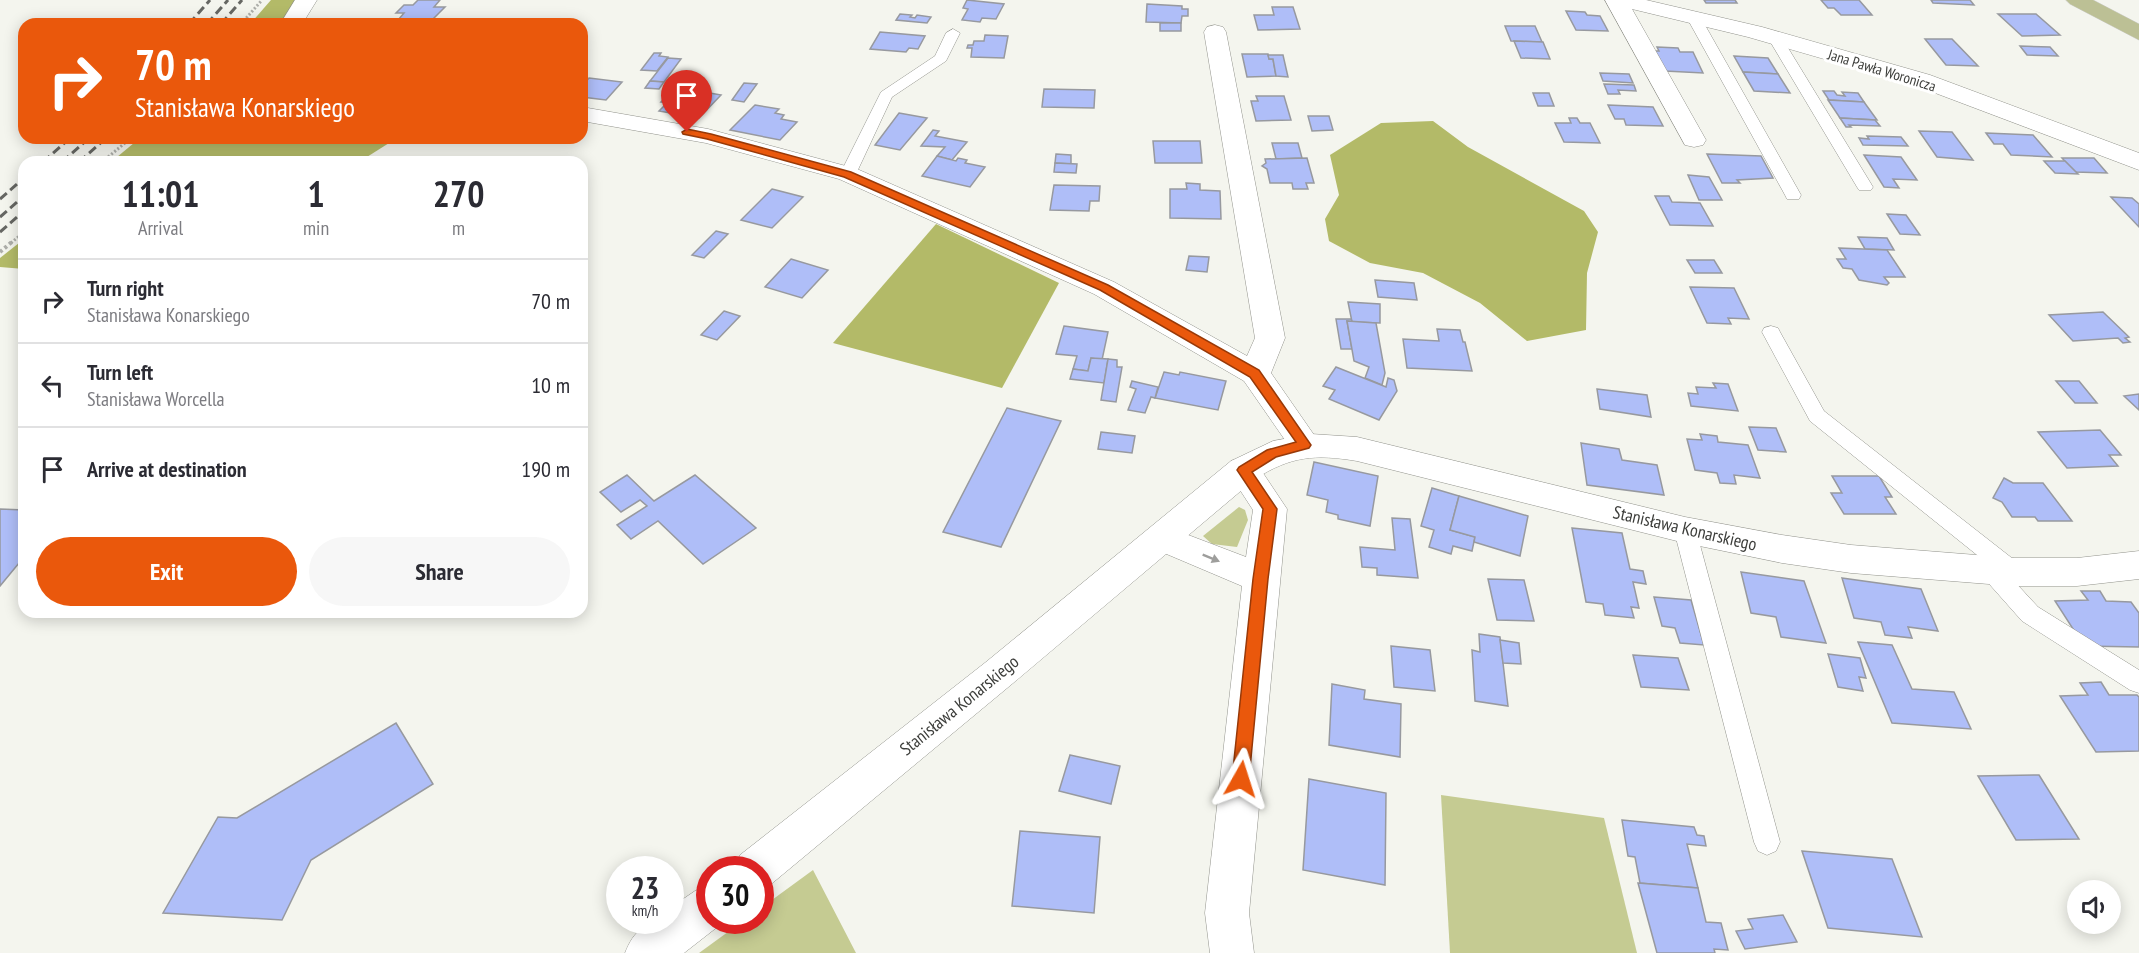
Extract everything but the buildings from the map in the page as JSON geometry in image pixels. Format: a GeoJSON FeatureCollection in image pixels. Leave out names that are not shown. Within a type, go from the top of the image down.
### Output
{"type":"FeatureCollection","features":[{"type":"Feature","properties":{"kind":"main road"},"geometry":{"type":"LineString","coordinates":[[2077,0],[2139,33]]}},
{"type":"Feature","properties":{"kind":"street"},"geometry":{"type":"LineString","coordinates":[[295,18],[306,0]]}},
{"type":"Feature","properties":{"kind":"street"},"geometry":{"type":"LineString","coordinates":[[1617,0],[1694,140]]}},
{"type":"Feature","properties":{"kind":"street","name":"Jana Pawła Woronicza"},"geometry":{"type":"LineString","coordinates":[[1617,0],[1650,4],[1922,80],[2139,162]]}},
{"type":"Feature","properties":{"kind":"street"},"geometry":{"type":"LineString","coordinates":[[1215,32],[1270,338],[1255,374]]}},
{"type":"Feature","properties":{"kind":"street"},"geometry":{"type":"LineString","coordinates":[[588,115],[708,136],[848,174],[1104,288],[1255,374],[1305,445]]}},
{"type":"Feature","properties":{"kind":"street","name":"Stanisława Konarskiego"},"geometry":{"type":"LineString","coordinates":[[772,856],[1243,470],[1272,453],[1305,445],[1338,446],[1385,455],[1685,530],[1851,559],[2003,572],[2077,572],[2139,565]]}},
{"type":"Feature","properties":{"kind":"street"},"geometry":{"type":"LineString","coordinates":[[1232,953],[1227,913],[1270,509],[1243,470]]}},
{"type":"Feature","properties":{"kind":"street"},"geometry":{"type":"LineString","coordinates":[[1162,538],[1261,579]]}},
{"type":"Feature","properties":{"kind":"street"},"geometry":{"type":"LineString","coordinates":[[647,953],[696,916]]}},
{"type":"Feature","properties":{"kind":"lane"},"geometry":{"type":"LineString","coordinates":[[1694,18],[1793,195]]}},
{"type":"Feature","properties":{"kind":"lane"},"geometry":{"type":"LineString","coordinates":[[848,174],[886,95],[941,58],[953,33]]}},
{"type":"Feature","properties":{"kind":"lane"},"geometry":{"type":"LineString","coordinates":[[1775,38],[1865,187]]}},
{"type":"Feature","properties":{"kind":"lane"},"geometry":{"type":"LineString","coordinates":[[1771,332],[1817,416],[2003,572],[2030,614],[2139,683]]}},
{"type":"Feature","properties":{"kind":"lane"},"geometry":{"type":"LineString","coordinates":[[1685,530],[1767,842]]}},
{"type":"Feature","properties":{"kind":"path"},"geometry":{"type":"LineString","coordinates":[[246,18],[262,0]]}},
{"type":"Feature","properties":{"kind":"path"},"geometry":{"type":"LineString","coordinates":[[109,156],[124,144]]}},
{"type":"Feature","properties":{"kind":"path"},"geometry":{"type":"LineString","coordinates":[[0,252],[18,237]]}},
{"type":"Feature","properties":{"kind":"green space"},"geometry":{"type":"Polygon","coordinates":[[[271,0],[295,0],[286,18],[255,18],[271,0]]]}},
{"type":"Feature","properties":{"kind":"green space"},"geometry":{"type":"Polygon","coordinates":[[[1433,121],[1468,147],[1584,211],[1598,232],[1587,273],[1586,330],[1527,341],[1480,303],[1423,273],[1370,263],[1329,241],[1325,219],[1339,195],[1330,155],[1381,123],[1433,121]]]}},
{"type":"Feature","properties":{"kind":"green space"},"geometry":{"type":"Polygon","coordinates":[[[133,144],[388,144],[368,156],[118,156],[133,144]]]}},
{"type":"Feature","properties":{"kind":"green space"},"geometry":{"type":"Polygon","coordinates":[[[936,224],[1059,283],[1002,388],[833,343],[936,224]]]}},
{"type":"Feature","properties":{"kind":"green space"},"geometry":{"type":"Polygon","coordinates":[[[18,244],[18,268],[0,267],[0,258],[18,244]]]}},
{"type":"Feature","properties":{"kind":"green space"},"geometry":{"type":"Polygon","coordinates":[[[1239,507],[1245,510],[1248,520],[1237,547],[1212,544],[1203,536],[1239,507]]]}},
{"type":"Feature","properties":{"kind":"green space"},"geometry":{"type":"Polygon","coordinates":[[[1441,795],[1604,818],[1637,953],[1450,953],[1441,795]]]}},
{"type":"Feature","properties":{"kind":"green space"},"geometry":{"type":"Polygon","coordinates":[[[813,870],[856,953],[699,953],[725,934],[774,934],[774,898],[813,870]]]}},
{"type":"Feature","properties":{"kind":"railway"},"geometry":{"type":"LineString","coordinates":[[194,18],[210,0]]}},
{"type":"Feature","properties":{"kind":"railway"},"geometry":{"type":"LineString","coordinates":[[212,18],[228,0]]}},
{"type":"Feature","properties":{"kind":"railway"},"geometry":{"type":"LineString","coordinates":[[226,18],[242,0]]}},
{"type":"Feature","properties":{"kind":"railway"},"geometry":{"type":"LineString","coordinates":[[50,156],[63,144]]}},
{"type":"Feature","properties":{"kind":"railway"},"geometry":{"type":"LineString","coordinates":[[69,156],[82,144]]}},
{"type":"Feature","properties":{"kind":"railway"},"geometry":{"type":"LineString","coordinates":[[86,156],[99,144]]}},
{"type":"Feature","properties":{"kind":"railway"},"geometry":{"type":"LineString","coordinates":[[0,199],[18,183]]}},
{"type":"Feature","properties":{"kind":"railway"},"geometry":{"type":"LineString","coordinates":[[0,217],[18,201]]}},
{"type":"Feature","properties":{"kind":"railway"},"geometry":{"type":"LineString","coordinates":[[0,232],[18,216]]}},
{"type":"Feature","properties":{"kind":"route"},"geometry":{"type":"LineString","coordinates":[[687,132],[848,174],[1104,288],[1255,374],[1305,445],[1288,447],[1272,453],[1243,470],[1270,509],[1241,779]]}}]}
